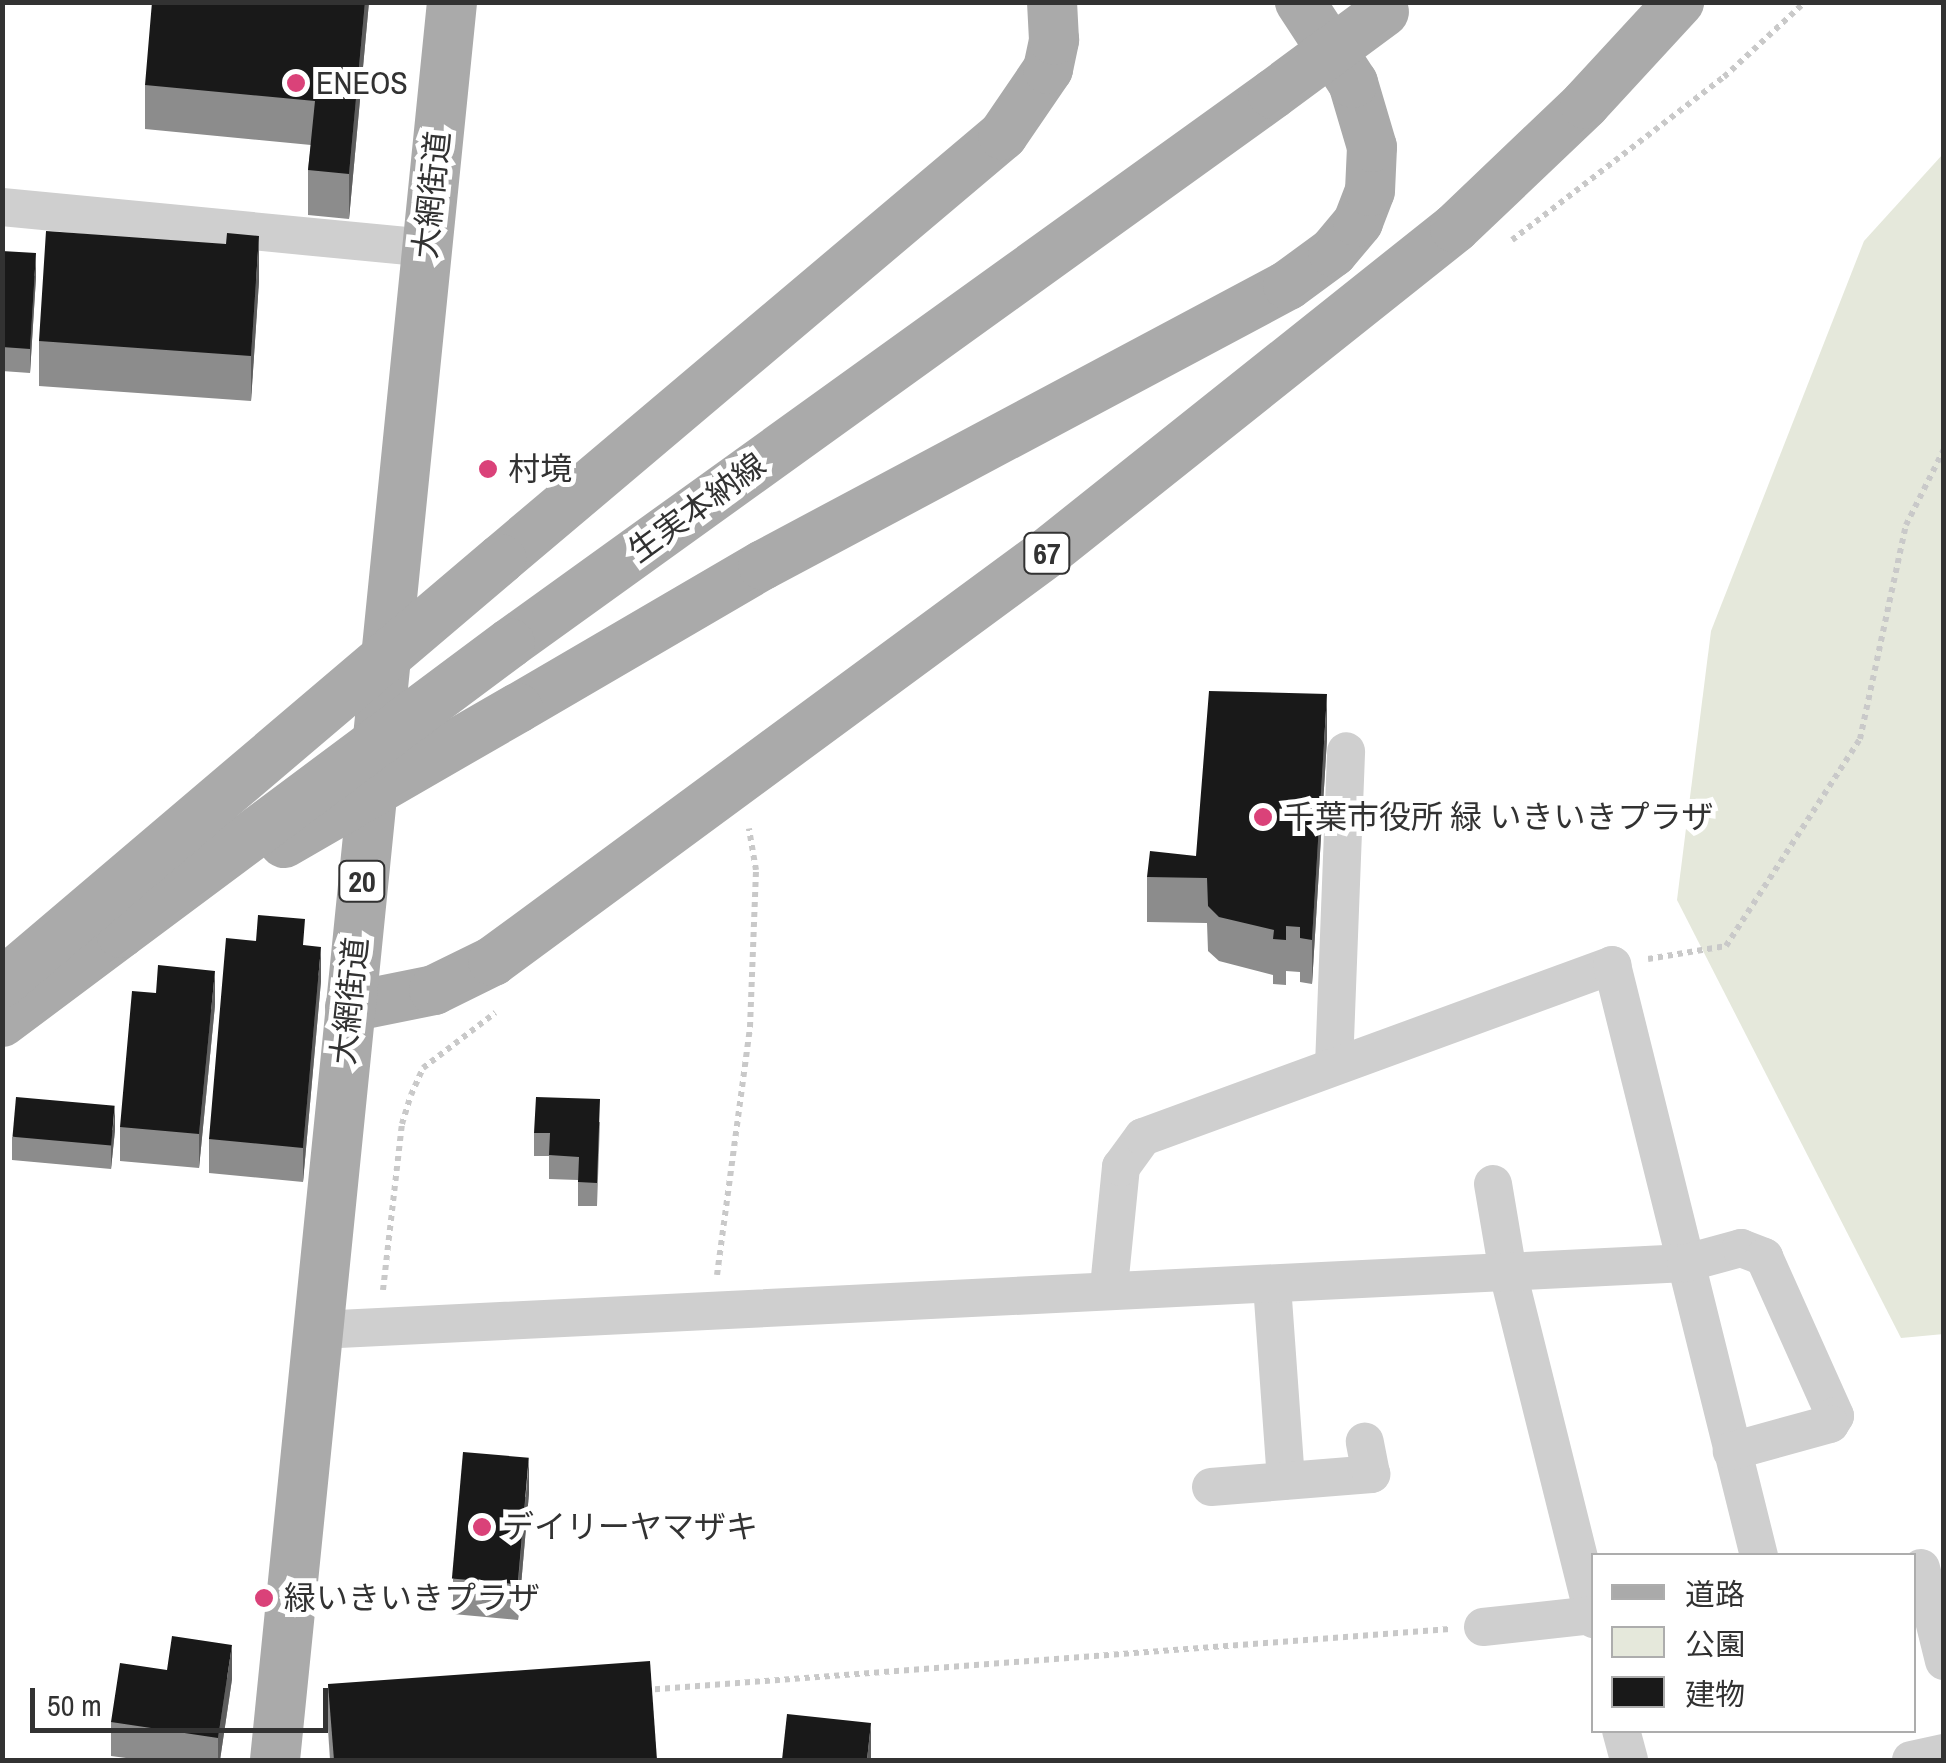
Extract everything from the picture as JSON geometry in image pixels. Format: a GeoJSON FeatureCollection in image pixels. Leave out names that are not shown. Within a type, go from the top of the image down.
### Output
{"type":"FeatureCollection","features":[{"type":"Feature","properties":{"kind":"main road","name":"大網街道"},"geometry":{"type":"LineString","coordinates":[[275,1760],[452,2]]}},
{"type":"Feature","properties":{"kind":"main road"},"geometry":{"type":"LineString","coordinates":[[2,982],[1002,136],[1048,69],[1054,40],[1052,2]]}},
{"type":"Feature","properties":{"kind":"main road"},"geometry":{"type":"LineString","coordinates":[[120,932],[797,546],[1288,285],[1332,252],[1358,222],[1370,191],[1372,147],[1353,83],[1300,2]]}},
{"type":"Feature","properties":{"kind":"main road","name":"67"},"geometry":{"type":"LineString","coordinates":[[350,1007],[434,990],[493,961],[1047,553],[1455,228],[1585,104],[1679,2]]}},
{"type":"Feature","properties":{"kind":"main road","name":"生実本納線"},"geometry":{"type":"LineString","coordinates":[[2,1022],[510,642],[1390,7]]}},
{"type":"Feature","properties":{"kind":"street"},"geometry":{"type":"LineString","coordinates":[[2,207],[427,248]]}},
{"type":"Feature","properties":{"kind":"street"},"geometry":{"type":"LineString","coordinates":[[1334,1066],[1346,751]]}},
{"type":"Feature","properties":{"kind":"street"},"geometry":{"type":"LineString","coordinates":[[1109,1287],[1121,1167],[1143,1137],[1612,965],[1758,1553]]}},
{"type":"Feature","properties":{"kind":"street"},"geometry":{"type":"LineString","coordinates":[[1493,1184],[1508,1273],[1591,1608]]}},
{"type":"Feature","properties":{"kind":"street"},"geometry":{"type":"LineString","coordinates":[[318,1330],[1109,1287],[1272,1285],[1686,1263],[1741,1248],[1764,1257],[1834,1404],[1830,1424],[1732,1452]]}},
{"type":"Feature","properties":{"kind":"street"},"geometry":{"type":"LineString","coordinates":[[1272,1285],[1286,1481]]}},
{"type":"Feature","properties":{"kind":"street"},"geometry":{"type":"LineString","coordinates":[[1212,1487],[1371,1474],[1366,1442]]}},
{"type":"Feature","properties":{"kind":"street"},"geometry":{"type":"LineString","coordinates":[[1926,1567],[1944,1661]]}},
{"type":"Feature","properties":{"kind":"street"},"geometry":{"type":"LineString","coordinates":[[1482,1627],[1591,1616]]}},
{"type":"Feature","properties":{"kind":"street"},"geometry":{"type":"LineString","coordinates":[[1622,1733],[1629,1760]]}},
{"type":"Feature","properties":{"kind":"street"},"geometry":{"type":"LineString","coordinates":[[1911,1760],[1944,1753]]}},
{"type":"Feature","properties":{"kind":"path"},"geometry":{"type":"LineString","coordinates":[[1612,965],[1726,946],[1850,755],[1860,739],[1906,524],[1944,450]]}},
{"type":"Feature","properties":{"kind":"path"},"geometry":{"type":"LineString","coordinates":[[713,1308],[750,1027],[756,870],[749,829]]}},
{"type":"Feature","properties":{"kind":"path"},"geometry":{"type":"LineString","coordinates":[[638,1690],[1482,1627]]}},
{"type":"Feature","properties":{"kind":"green space"},"geometry":{"type":"Polygon","coordinates":[[[1943,154],[1944,1334],[1901,1338],[1677,900],[1711,631],[1864,241],[1943,154]]]}},
{"type":"Feature","properties":{"kind":"building"},"geometry":{"type":"Polygon","coordinates":[[[152,2],[365,2],[349,174],[308,170],[315,101],[145,85],[152,2]]]}},
{"type":"Feature","properties":{"kind":"building"},"geometry":{"type":"Polygon","coordinates":[[[46,231],[226,244],[227,233],[259,236],[251,356],[39,341],[46,231]]]}},
{"type":"Feature","properties":{"kind":"building"},"geometry":{"type":"Polygon","coordinates":[[[2,251],[36,253],[30,349],[2,347],[2,251]]]}},
{"type":"Feature","properties":{"kind":"building","name":"千葉市役所 緑 いきいきプラザ"},"geometry":{"type":"Polygon","coordinates":[[[1209,691],[1327,694],[1312,940],[1300,938],[1300,927],[1286,926],[1286,940],[1273,939],[1274,930],[1219,917],[1208,906],[1207,878],[1147,877],[1150,851],[1196,856],[1209,691]]]}},
{"type":"Feature","properties":{"kind":"building"},"geometry":{"type":"Polygon","coordinates":[[[258,915],[305,919],[303,945],[321,947],[303,1148],[209,1139],[226,938],[256,941],[258,915]]]}},
{"type":"Feature","properties":{"kind":"building"},"geometry":{"type":"Polygon","coordinates":[[[158,965],[215,971],[199,1134],[120,1127],[132,991],[156,993],[158,965]]]}},
{"type":"Feature","properties":{"kind":"building"},"geometry":{"type":"Polygon","coordinates":[[[16,1097],[115,1106],[111,1145],[13,1137],[16,1097]]]}},
{"type":"Feature","properties":{"kind":"building"},"geometry":{"type":"Polygon","coordinates":[[[536,1097],[600,1099],[597,1183],[578,1182],[579,1157],[549,1155],[550,1133],[534,1133],[536,1097]]]}},
{"type":"Feature","properties":{"kind":"building"},"geometry":{"type":"Polygon","coordinates":[[[463,1452],[529,1458],[518,1584],[452,1579],[463,1452]]]}},
{"type":"Feature","properties":{"kind":"building"},"geometry":{"type":"Polygon","coordinates":[[[172,1636],[232,1645],[218,1738],[111,1722],[120,1663],[167,1670],[172,1636]]]}},
{"type":"Feature","properties":{"kind":"building"},"geometry":{"type":"Polygon","coordinates":[[[650,1661],[657,1760],[334,1760],[328,1684],[650,1661]]]}},
{"type":"Feature","properties":{"kind":"building"},"geometry":{"type":"Polygon","coordinates":[[[787,1714],[871,1723],[867,1760],[782,1760],[787,1714]]]}},
{"type":"Feature","properties":{"kind":"place","name":"ENEOS"},"geometry":{"type":"Point","coordinates":[296,83]}},
{"type":"Feature","properties":{"kind":"place","name":"村境"},"geometry":{"type":"Point","coordinates":[488,469]}},
{"type":"Feature","properties":{"kind":"place","name":"千葉市役所 緑 いきいきプラザ"},"geometry":{"type":"Point","coordinates":[1263,817]}},
{"type":"Feature","properties":{"kind":"place","name":"デイリーヤマザキ"},"geometry":{"type":"Point","coordinates":[482,1527]}},
{"type":"Feature","properties":{"kind":"place","name":"緑いきいきプラザ"},"geometry":{"type":"Point","coordinates":[264,1598]}}]}
